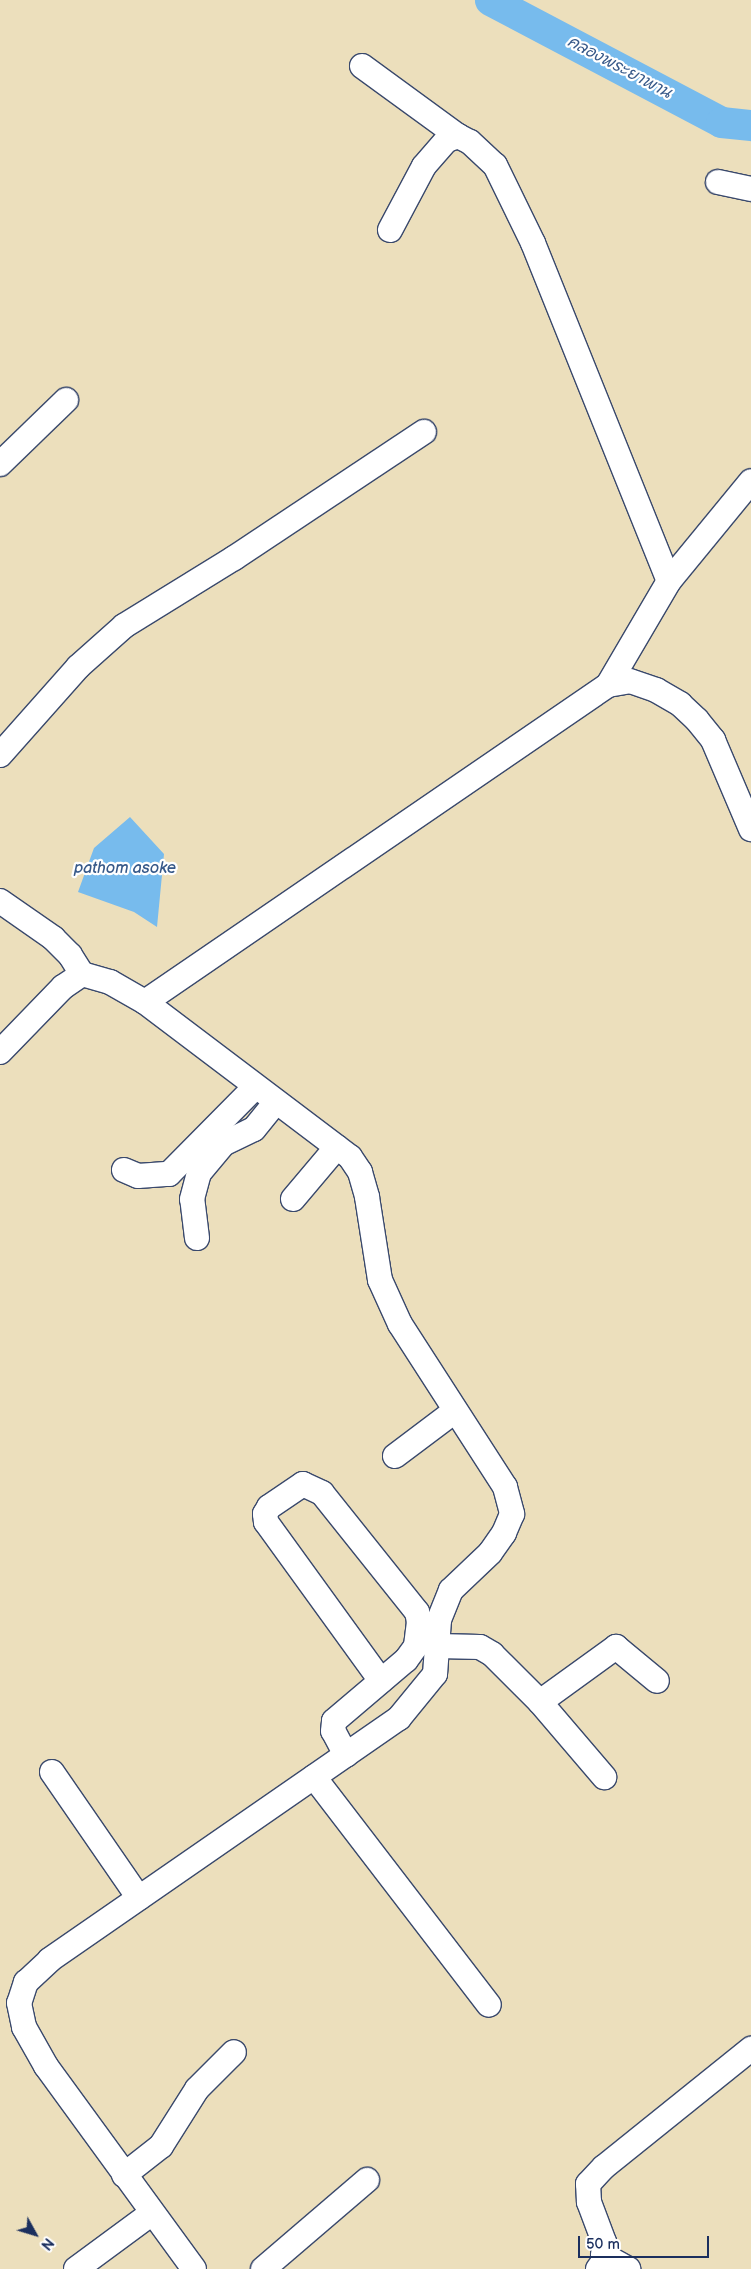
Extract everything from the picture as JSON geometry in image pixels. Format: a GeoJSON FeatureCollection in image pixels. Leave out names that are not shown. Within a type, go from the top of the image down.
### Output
{"type":"FeatureCollection","features":[{"type":"Feature","properties":{"kind":"street"},"geometry":{"type":"LineString","coordinates":[[362,66],[458,136],[486,154],[506,184],[669,581]]}},
{"type":"Feature","properties":{"kind":"street"},"geometry":{"type":"LineString","coordinates":[[390,230],[432,153],[447,140],[458,136]]}},
{"type":"Feature","properties":{"kind":"street"},"geometry":{"type":"LineString","coordinates":[[718,182],[751,189]]}},
{"type":"Feature","properties":{"kind":"street"},"geometry":{"type":"LineString","coordinates":[[0,464],[66,400]]}},
{"type":"Feature","properties":{"kind":"street"},"geometry":{"type":"LineString","coordinates":[[0,755],[78,667],[124,626],[234,558],[424,432]]}},
{"type":"Feature","properties":{"kind":"street"},"geometry":{"type":"LineString","coordinates":[[608,685],[669,581],[751,481]]}},
{"type":"Feature","properties":{"kind":"street"},"geometry":{"type":"LineString","coordinates":[[145,1002],[608,685],[630,681],[656,690],[680,704],[697,720],[713,740],[751,829]]}},
{"type":"Feature","properties":{"kind":"street"},"geometry":{"type":"LineString","coordinates":[[0,901],[53,938],[70,956],[82,974],[110,982],[145,1002],[350,1157],[360,1172],[380,1280],[396,1315],[455,1411],[505,1486],[512,1514],[504,1533],[490,1553],[451,1590],[439,1620],[435,1674],[419,1697],[399,1718],[50,1960],[26,1982],[18,2003],[24,2027],[46,2066],[194,2269]]}},
{"type":"Feature","properties":{"kind":"street"},"geometry":{"type":"LineString","coordinates":[[0,1052],[63,987],[82,974]]}},
{"type":"Feature","properties":{"kind":"street"},"geometry":{"type":"LineString","coordinates":[[124,1170],[138,1176],[169,1174],[255,1087]]}},
{"type":"Feature","properties":{"kind":"street"},"geometry":{"type":"LineString","coordinates":[[197,1238],[192,1199],[199,1173],[223,1144],[254,1129],[276,1102]]}},
{"type":"Feature","properties":{"kind":"street"},"geometry":{"type":"LineString","coordinates":[[292,1199],[336,1147]]}},
{"type":"Feature","properties":{"kind":"street"},"geometry":{"type":"LineString","coordinates":[[395,1456],[455,1411]]}},
{"type":"Feature","properties":{"kind":"street"},"geometry":{"type":"LineString","coordinates":[[346,1755],[333,1731],[334,1721],[406,1660],[416,1646],[419,1636],[417,1612],[322,1493],[303,1484],[269,1507],[265,1514],[266,1522],[381,1680]]}},
{"type":"Feature","properties":{"kind":"street"},"geometry":{"type":"LineString","coordinates":[[438,1646],[480,1647],[492,1654],[540,1702],[604,1777]]}},
{"type":"Feature","properties":{"kind":"street"},"geometry":{"type":"LineString","coordinates":[[540,1702],[616,1647],[657,1681]]}},
{"type":"Feature","properties":{"kind":"street"},"geometry":{"type":"LineString","coordinates":[[52,1772],[139,1898]]}},
{"type":"Feature","properties":{"kind":"street"},"geometry":{"type":"LineString","coordinates":[[314,1777],[489,2005]]}},
{"type":"Feature","properties":{"kind":"street"},"geometry":{"type":"LineString","coordinates":[[124,2175],[161,2146],[197,2089],[234,2052]]}},
{"type":"Feature","properties":{"kind":"street"},"geometry":{"type":"LineString","coordinates":[[628,2269],[600,2262],[604,2242],[589,2202],[588,2184],[604,2167],[750,2052]]}},
{"type":"Feature","properties":{"kind":"street"},"geometry":{"type":"LineString","coordinates":[[263,2269],[367,2180]]}},
{"type":"Feature","properties":{"kind":"street"},"geometry":{"type":"LineString","coordinates":[[76,2269],[152,2212]]}},
{"type":"Feature","properties":{"kind":"water","name":"pathom asoke"},"geometry":{"type":"Polygon","coordinates":[[[130,817],[164,854],[157,927],[134,912],[78,892],[94,848],[130,817]]]}},
{"type":"Feature","properties":{"kind":"waterway","name":"คลองพระยาพาน"},"geometry":{"type":"LineString","coordinates":[[490,0],[721,122],[751,125]]}}]}
